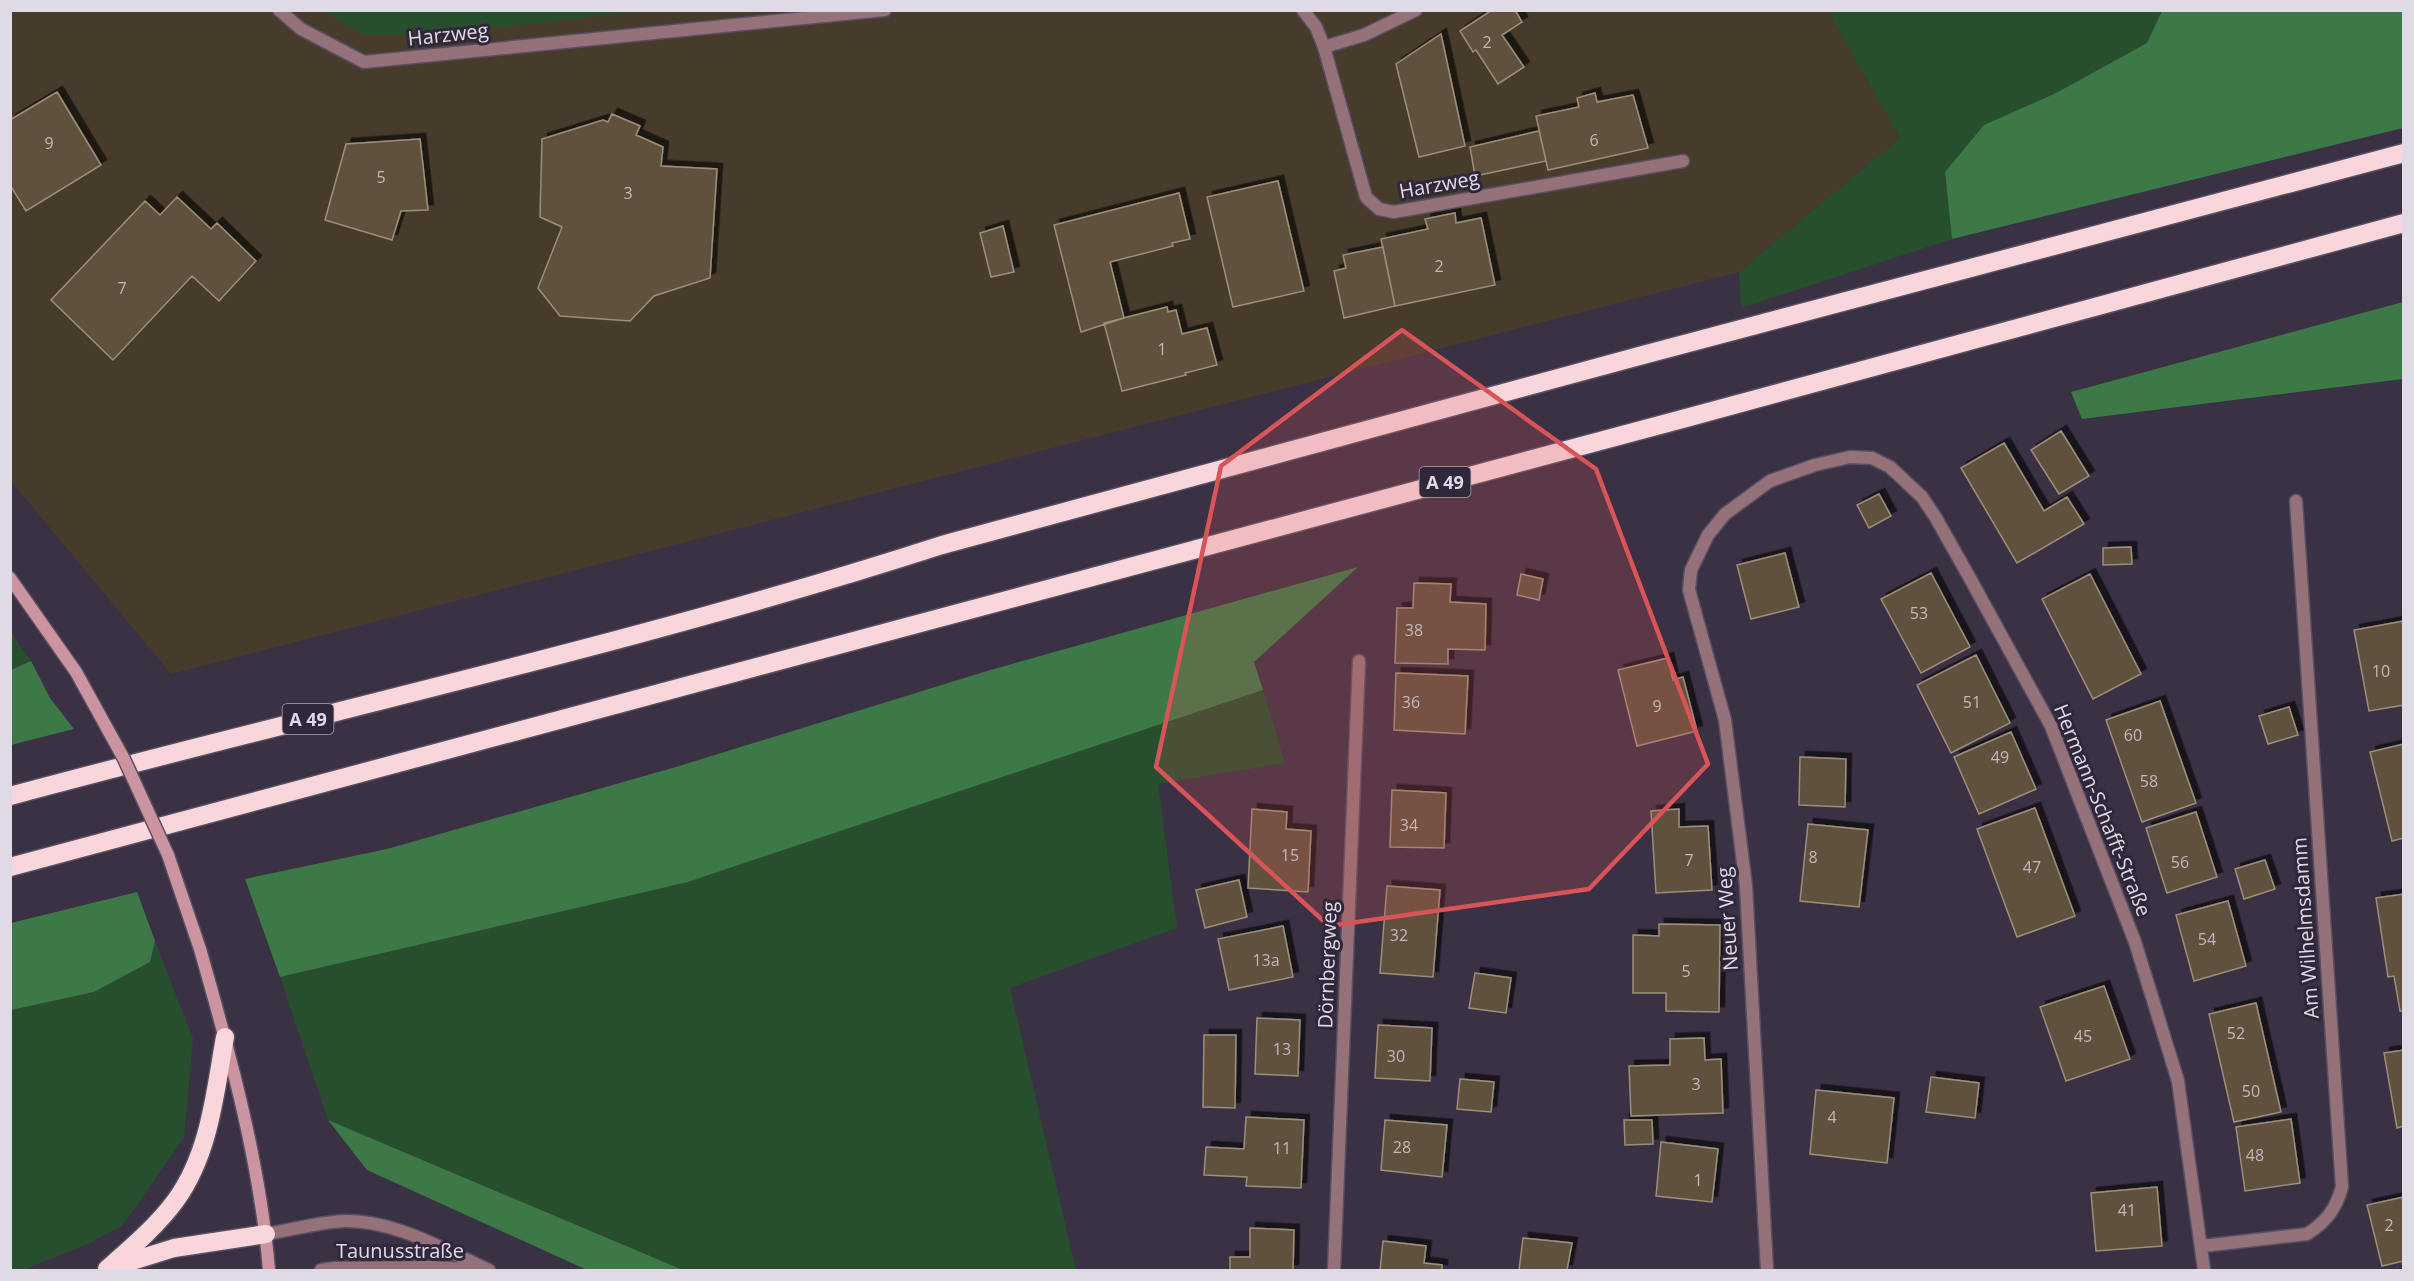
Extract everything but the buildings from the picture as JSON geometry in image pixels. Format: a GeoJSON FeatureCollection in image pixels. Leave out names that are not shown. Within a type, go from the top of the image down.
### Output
{"type":"FeatureCollection","features":[{"type":"Feature","properties":{"kind":"highway","name":"A 49"},"geometry":{"type":"LineString","coordinates":[[10,796],[607,643],[854,573],[988,532],[2403,153]]}},
{"type":"Feature","properties":{"kind":"highway","name":"A 49"},"geometry":{"type":"LineString","coordinates":[[10,867],[1698,415],[2403,223]]}},
{"type":"Feature","properties":{"kind":"highway"},"geometry":{"type":"LineString","coordinates":[[106,1270],[137,1242],[168,1208],[189,1179],[201,1152],[210,1119],[225,1037]]}},
{"type":"Feature","properties":{"kind":"highway"},"geometry":{"type":"LineString","coordinates":[[106,1270],[174,1248],[266,1234]]}},
{"type":"Feature","properties":{"kind":"main road"},"geometry":{"type":"LineString","coordinates":[[10,578],[76,672],[124,759],[168,855],[200,949],[225,1037],[250,1148],[266,1234],[269,1270]]}},
{"type":"Feature","properties":{"kind":"street","name":"Harzweg"},"geometry":{"type":"LineString","coordinates":[[279,10],[302,29],[364,62],[885,10]]}},
{"type":"Feature","properties":{"kind":"street","name":"Harzweg"},"geometry":{"type":"LineString","coordinates":[[1303,10],[1316,27],[1324,47],[1366,197],[1379,209],[1394,212],[1683,161]]}},
{"type":"Feature","properties":{"kind":"street"},"geometry":{"type":"LineString","coordinates":[[1324,47],[1364,35],[1416,10]]}},
{"type":"Feature","properties":{"kind":"street","name":"Hermann-Schafft-Straße"},"geometry":{"type":"LineString","coordinates":[[1690,570],[1708,535],[1725,514],[1770,481],[1815,465],[1850,457],[1872,458],[1890,467],[1922,497],[1957,555],[2051,726],[2135,942],[2178,1081],[2204,1270]]}},
{"type":"Feature","properties":{"kind":"street","name":"Am Wilhelmsdamm"},"geometry":{"type":"LineString","coordinates":[[2202,1246],[2307,1234],[2322,1224],[2332,1213],[2342,1187],[2296,501]]}},
{"type":"Feature","properties":{"kind":"street","name":"Neuer Weg"},"geometry":{"type":"LineString","coordinates":[[1690,570],[1689,590],[1725,720],[1746,886],[1767,1270]]}},
{"type":"Feature","properties":{"kind":"street","name":"Dörnbergweg"},"geometry":{"type":"LineString","coordinates":[[1334,1270],[1359,661]]}},
{"type":"Feature","properties":{"kind":"street","name":"Taunusstraße"},"geometry":{"type":"LineString","coordinates":[[266,1234],[344,1221],[373,1224],[396,1230],[489,1270]]}},
{"type":"Feature","properties":{"kind":"street","name":"Taunusstraße"},"geometry":{"type":"LineString","coordinates":[[321,1270],[421,1267],[480,1270]]}},
{"type":"Feature","properties":{"kind":"highlighted area"},"geometry":{"type":"Polygon","coordinates":[[[1402,330],[1596,469],[1708,764],[1589,889],[1329,926],[1156,767],[1221,466],[1402,330]]]}},
{"type":"Feature","properties":{"kind":"shaded area"},"geometry":{"type":"Polygon","coordinates":[[[10,11],[1828,11],[1900,138],[1739,272],[171,674],[11,481],[10,11]]]}},
{"type":"Feature","properties":{"kind":"green space"},"geometry":{"type":"Polygon","coordinates":[[[323,11],[645,11],[421,36],[363,34],[323,11]]]}},
{"type":"Feature","properties":{"kind":"green space"},"geometry":{"type":"Polygon","coordinates":[[[1828,11],[2162,11],[2147,43],[2056,93],[1984,125],[1945,172],[1952,239],[1741,308],[1739,272],[1900,138],[1828,11]]]}},
{"type":"Feature","properties":{"kind":"green space"},"geometry":{"type":"Polygon","coordinates":[[[2162,11],[2403,11],[2403,128],[1952,239],[1945,172],[1984,125],[2056,93],[2147,43],[2162,11]]]}},
{"type":"Feature","properties":{"kind":"green space"},"geometry":{"type":"Polygon","coordinates":[[[2403,302],[2403,379],[2082,419],[2071,392],[2403,302]]]}},
{"type":"Feature","properties":{"kind":"green space"},"geometry":{"type":"Polygon","coordinates":[[[1358,567],[1254,662],[1263,690],[688,882],[280,977],[245,879],[387,849],[676,767],[987,671],[1358,567]]]}},
{"type":"Feature","properties":{"kind":"green space"},"geometry":{"type":"Polygon","coordinates":[[[10,631],[31,661],[11,670],[10,670],[10,631]]]}},
{"type":"Feature","properties":{"kind":"green space"},"geometry":{"type":"Polygon","coordinates":[[[31,661],[50,698],[74,729],[11,745],[11,670],[31,661]]]}},
{"type":"Feature","properties":{"kind":"green space"},"geometry":{"type":"Polygon","coordinates":[[[1263,690],[1285,763],[1158,784],[1177,928],[1010,988],[1076,1270],[683,1270],[328,1120],[280,977],[688,882],[1263,690]]]}},
{"type":"Feature","properties":{"kind":"green space"},"geometry":{"type":"Polygon","coordinates":[[[137,892],[155,941],[150,962],[94,992],[11,1010],[11,923],[137,892]]]}},
{"type":"Feature","properties":{"kind":"green space"},"geometry":{"type":"Polygon","coordinates":[[[155,941],[193,1039],[184,1138],[122,1226],[88,1244],[23,1270],[10,1270],[10,1010],[94,992],[150,962],[155,941]]]}},
{"type":"Feature","properties":{"kind":"green space"},"geometry":{"type":"Polygon","coordinates":[[[328,1120],[683,1270],[587,1270],[367,1170],[328,1120]]]}}]}
